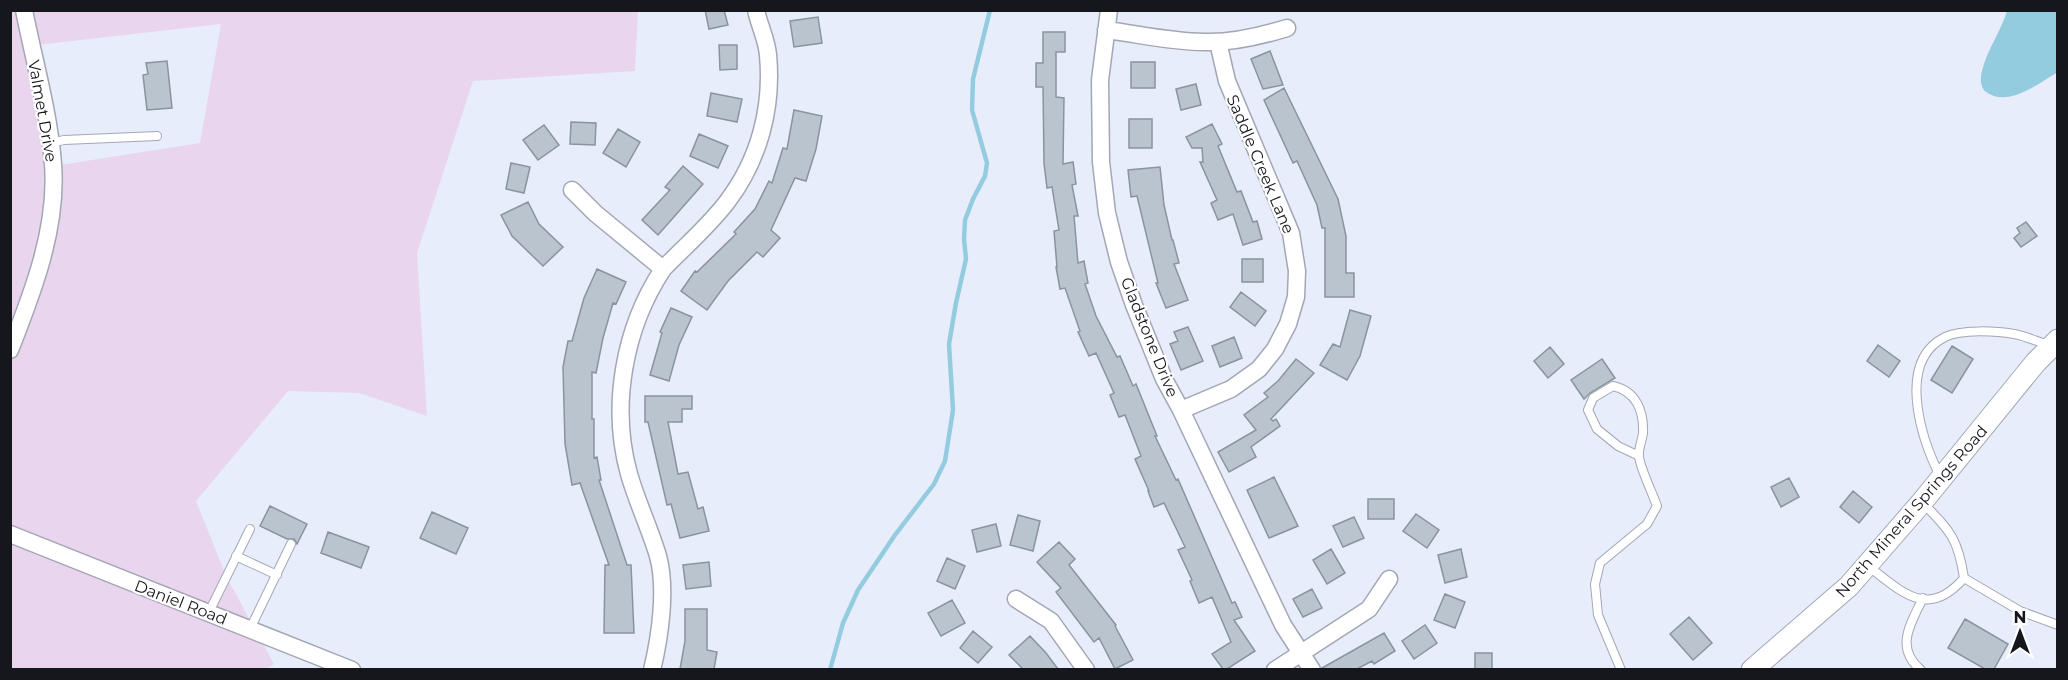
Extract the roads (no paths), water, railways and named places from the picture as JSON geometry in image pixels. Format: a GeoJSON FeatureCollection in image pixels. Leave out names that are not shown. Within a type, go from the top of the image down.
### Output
{"type":"FeatureCollection","features":[{"type":"Feature","properties":{"kind":"street","name":"Valmet Drive"},"geometry":{"type":"LineString","coordinates":[[10,350],[38,270],[50,220],[54,181],[51,143],[24,10]]}},
{"type":"Feature","properties":{"kind":"street"},"geometry":{"type":"LineString","coordinates":[[652,669],[662,618],[659,559],[629,474],[619,414],[622,376],[627,352],[650,291],[663,269],[726,203],[752,162],[760,141],[768,96],[768,53],[756,10]]}},
{"type":"Feature","properties":{"kind":"street","name":"Gladstone Drive"},"geometry":{"type":"LineString","coordinates":[[1109,10],[1100,80],[1101,162],[1107,213],[1119,262],[1164,379],[1181,410],[1260,580],[1283,625],[1312,669]]}},
{"type":"Feature","properties":{"kind":"street"},"geometry":{"type":"LineString","coordinates":[[1106,30],[1179,41],[1218,42],[1260,36],[1287,28]]}},
{"type":"Feature","properties":{"kind":"street","name":"Saddle Creek Lane"},"geometry":{"type":"LineString","coordinates":[[1181,410],[1231,389],[1259,369],[1275,350],[1288,324],[1296,297],[1297,271],[1292,233],[1227,81],[1218,42]]}},
{"type":"Feature","properties":{"kind":"street"},"geometry":{"type":"LineString","coordinates":[[572,190],[595,213],[663,269]]}},
{"type":"Feature","properties":{"kind":"street","name":"North Mineral Springs Road"},"geometry":{"type":"LineString","coordinates":[[1752,669],[1824,608],[1868,565],[2036,362],[2055,343]]}},
{"type":"Feature","properties":{"kind":"street","name":"Daniel Road"},"geometry":{"type":"LineString","coordinates":[[10,534],[352,669]]}},
{"type":"Feature","properties":{"kind":"street"},"geometry":{"type":"LineString","coordinates":[[1275,669],[1369,609],[1389,579]]}},
{"type":"Feature","properties":{"kind":"street"},"geometry":{"type":"LineString","coordinates":[[1016,599],[1051,621],[1086,669]]}},
{"type":"Feature","properties":{"kind":"lane"},"geometry":{"type":"LineString","coordinates":[[51,143],[64,140],[157,136]]}},
{"type":"Feature","properties":{"kind":"lane"},"geometry":{"type":"LineString","coordinates":[[1941,479],[1930,457],[1916,395],[1916,380],[1922,358],[1931,347],[1946,336],[1981,332],[2014,334],[2055,343]]}},
{"type":"Feature","properties":{"kind":"lane"},"geometry":{"type":"LineString","coordinates":[[1621,669],[1598,615],[1595,584],[1600,563],[1647,524],[1657,506],[1639,456],[1643,432],[1635,397],[1623,388],[1613,386],[1593,398],[1588,410],[1597,429],[1618,446],[1639,456]]}},
{"type":"Feature","properties":{"kind":"lane"},"geometry":{"type":"LineString","coordinates":[[1868,565],[1910,596],[1934,600],[1953,591],[1964,578],[1960,553],[1952,535],[1922,502]]}},
{"type":"Feature","properties":{"kind":"lane"},"geometry":{"type":"LineString","coordinates":[[208,612],[250,529]]}},
{"type":"Feature","properties":{"kind":"lane"},"geometry":{"type":"LineString","coordinates":[[250,629],[291,544]]}},
{"type":"Feature","properties":{"kind":"lane"},"geometry":{"type":"LineString","coordinates":[[236,556],[277,575]]}},
{"type":"Feature","properties":{"kind":"lane"},"geometry":{"type":"LineString","coordinates":[[1964,578],[2020,611],[2058,625]]}},
{"type":"Feature","properties":{"kind":"lane"},"geometry":{"type":"LineString","coordinates":[[1921,669],[1906,652],[1906,631],[1923,598]]}},
{"type":"Feature","properties":{"kind":"water"},"geometry":{"type":"Polygon","coordinates":[[[2007,11],[2057,11],[2058,72],[2023,92],[2004,97],[1986,92],[1981,79],[1987,56],[2007,11]]]}},
{"type":"Feature","properties":{"kind":"waterway"},"geometry":{"type":"LineString","coordinates":[[830,670],[843,623],[858,590],[895,535],[934,484],[945,461],[953,410],[949,344],[966,259],[965,220],[985,176],[987,163],[972,110],[973,79],[990,10]]}}]}
